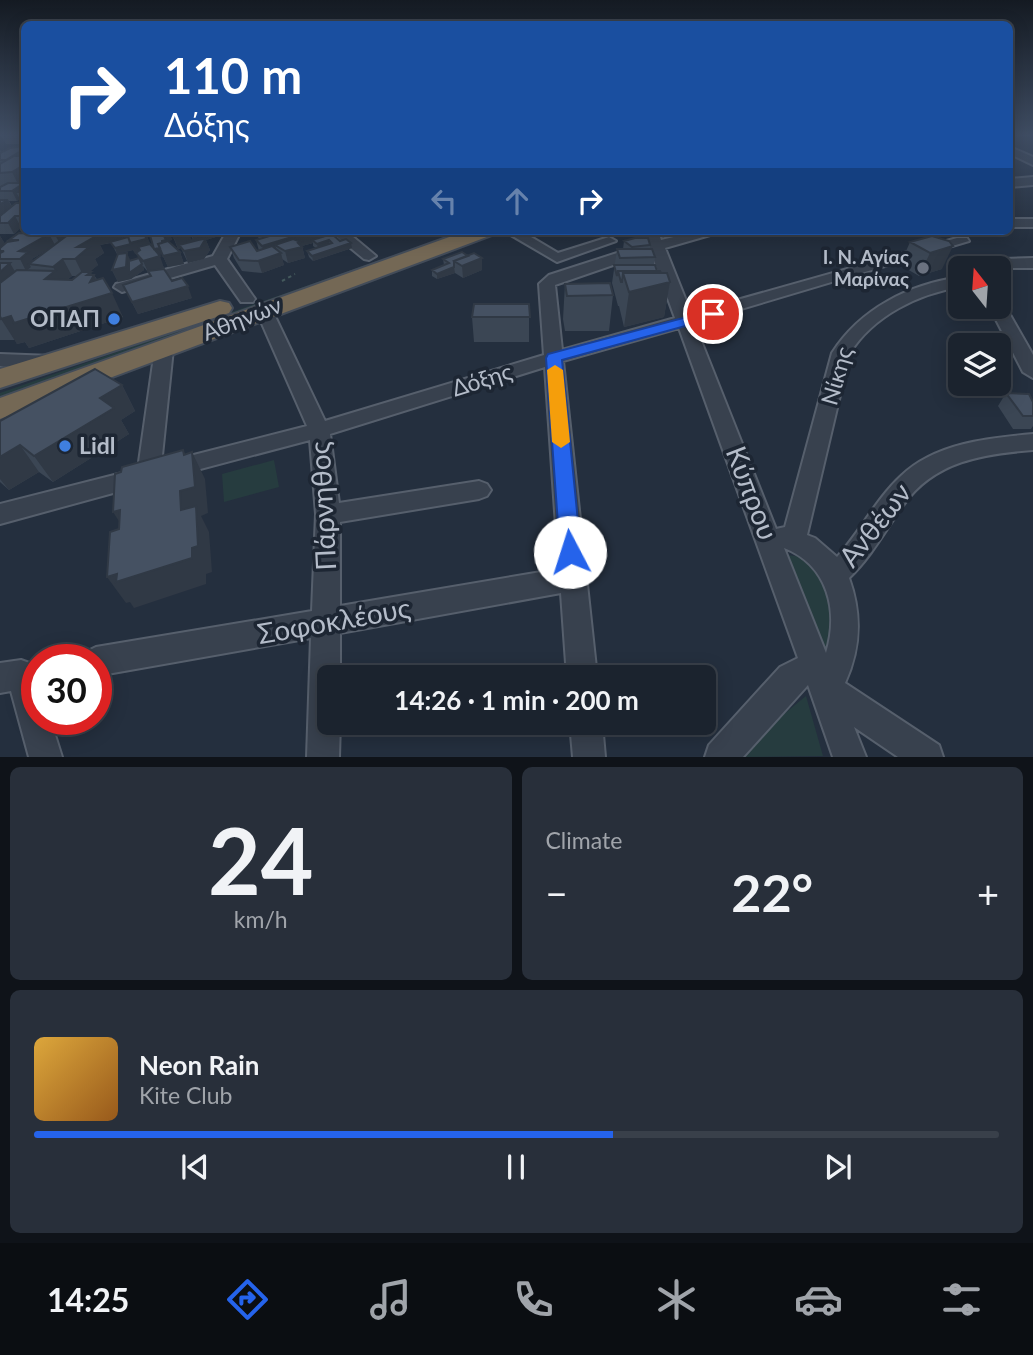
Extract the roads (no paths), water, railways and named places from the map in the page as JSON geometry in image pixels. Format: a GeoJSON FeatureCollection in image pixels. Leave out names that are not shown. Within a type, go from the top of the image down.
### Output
{"type":"FeatureCollection","features":[{"type":"Feature","properties":{"kind":"highway","name":"Αθηνών"},"geometry":{"type":"LineString","coordinates":[[0,409],[164,349],[255,304],[369,256],[429,235]]}},
{"type":"Feature","properties":{"kind":"highway","name":"Αθηνών"},"geometry":{"type":"LineString","coordinates":[[0,380],[53,362],[255,304],[472,235]]}},
{"type":"Feature","properties":{"kind":"highway"},"geometry":{"type":"LineString","coordinates":[[0,436],[77,383]]}},
{"type":"Feature","properties":{"kind":"street"},"geometry":{"type":"LineString","coordinates":[[1013,183],[1033,181]]}},
{"type":"Feature","properties":{"kind":"street"},"geometry":{"type":"LineString","coordinates":[[1013,223],[1033,223]]}},
{"type":"Feature","properties":{"kind":"street"},"geometry":{"type":"LineString","coordinates":[[122,286],[219,259],[232,235]]}},
{"type":"Feature","properties":{"kind":"street"},"geometry":{"type":"LineString","coordinates":[[342,235],[369,256]]}},
{"type":"Feature","properties":{"kind":"street"},"geometry":{"type":"LineString","coordinates":[[517,235],[557,258],[609,241]]}},
{"type":"Feature","properties":{"kind":"street"},"geometry":{"type":"LineString","coordinates":[[581,665],[549,281],[654,238],[681,235]]}},
{"type":"Feature","properties":{"kind":"street"},"geometry":{"type":"LineString","coordinates":[[959,236],[969,256]]}},
{"type":"Feature","properties":{"kind":"street","name":"Δόξης"},"geometry":{"type":"LineString","coordinates":[[0,514],[319,430],[554,358],[688,321],[959,236]]}},
{"type":"Feature","properties":{"kind":"street","name":"Κύπρου"},"geometry":{"type":"LineString","coordinates":[[654,238],[781,538],[821,676],[850,757]]}},
{"type":"Feature","properties":{"kind":"street","name":"Πάρνηθος"},"geometry":{"type":"LineString","coordinates":[[219,259],[255,304],[319,430],[328,514],[323,757]]}},
{"type":"Feature","properties":{"kind":"street"},"geometry":{"type":"LineString","coordinates":[[1012,264],[1033,263]]}},
{"type":"Feature","properties":{"kind":"street","name":"Νίκης"},"geometry":{"type":"LineString","coordinates":[[781,538],[841,353],[849,337],[868,318],[948,284]]}},
{"type":"Feature","properties":{"kind":"street"},"geometry":{"type":"LineString","coordinates":[[1008,319],[1024,338],[1033,372]]}},
{"type":"Feature","properties":{"kind":"street"},"geometry":{"type":"LineString","coordinates":[[149,475],[164,349]]}},
{"type":"Feature","properties":{"kind":"street"},"geometry":{"type":"LineString","coordinates":[[0,360],[53,362]]}},
{"type":"Feature","properties":{"kind":"street","name":"Ανθέων"},"geometry":{"type":"LineString","coordinates":[[836,574],[858,555],[913,476],[933,463],[963,452],[1033,442]]}},
{"type":"Feature","properties":{"kind":"street"},"geometry":{"type":"LineString","coordinates":[[328,514],[479,490]]}},
{"type":"Feature","properties":{"kind":"street","name":"Ανθέων"},"geometry":{"type":"LineString","coordinates":[[781,538],[820,556],[836,574],[846,620],[839,667],[821,676]]}},
{"type":"Feature","properties":{"kind":"street","name":"Σοφοκλέους"},"geometry":{"type":"LineString","coordinates":[[112,659],[572,579]]}},
{"type":"Feature","properties":{"kind":"street"},"geometry":{"type":"LineString","coordinates":[[0,678],[21,675],[46,757]]}},
{"type":"Feature","properties":{"kind":"street"},"geometry":{"type":"LineString","coordinates":[[721,757],[791,678],[821,676],[927,757]]}},
{"type":"Feature","properties":{"kind":"street"},"geometry":{"type":"LineString","coordinates":[[587,735],[589,757]]}},
{"type":"Feature","properties":{"kind":"place","name":"Ι. Ν. Αγίας Μαρίνας"},"geometry":{"type":"Point","coordinates":[923,268]}},
{"type":"Feature","properties":{"kind":"place","name":"ΟΠΑΠ"},"geometry":{"type":"Point","coordinates":[114,319]}},
{"type":"Feature","properties":{"kind":"place","name":"Lidl"},"geometry":{"type":"Point","coordinates":[65,446]}}]}
